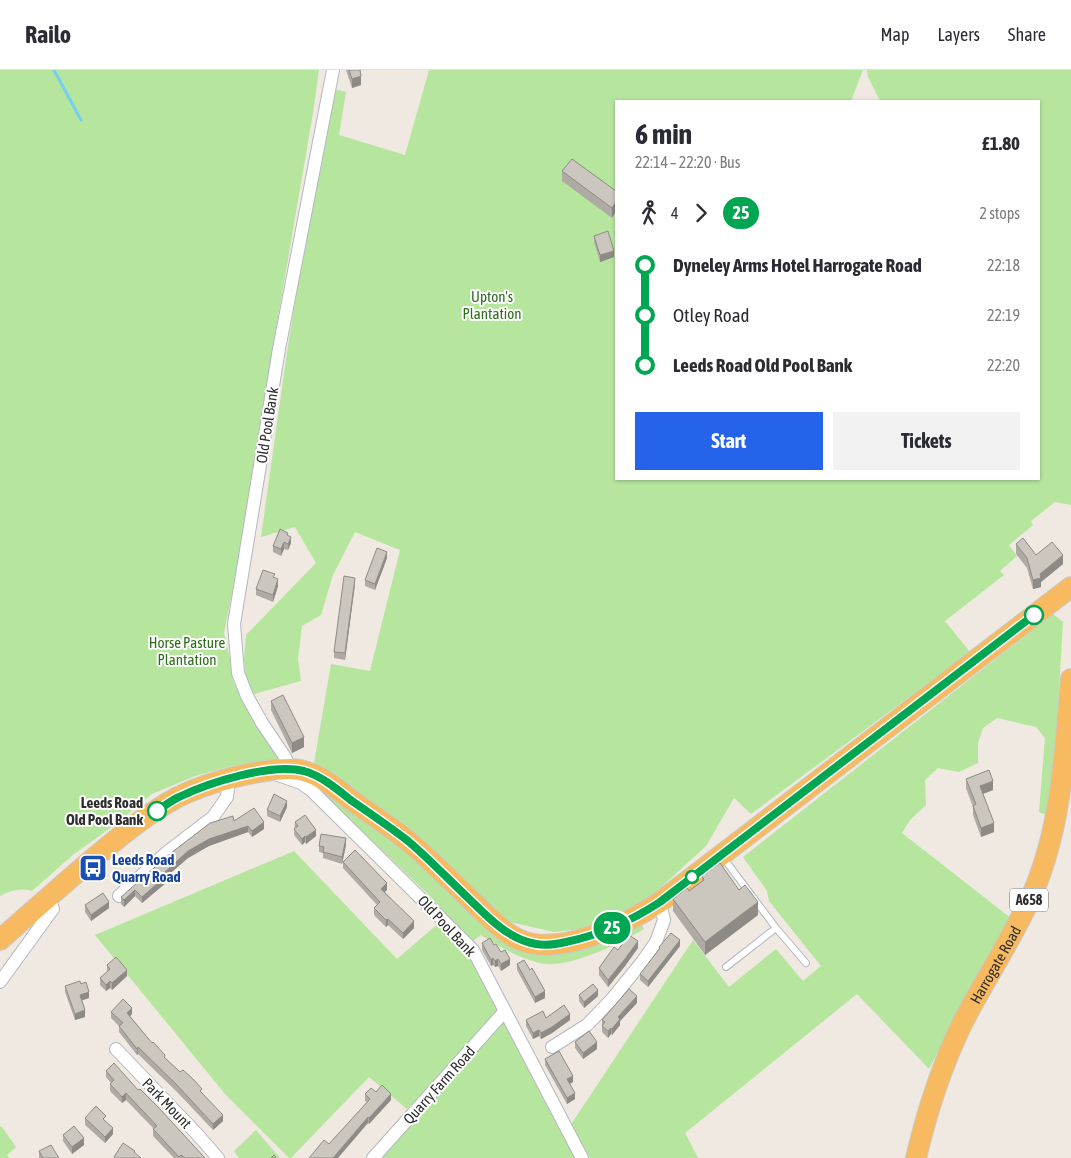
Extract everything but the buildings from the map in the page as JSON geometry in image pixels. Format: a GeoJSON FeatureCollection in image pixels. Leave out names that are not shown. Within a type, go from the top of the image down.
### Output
{"type":"FeatureCollection","features":[{"type":"Feature","properties":{"kind":"highway"},"geometry":{"type":"LineString","coordinates":[[0,940],[116,840],[178,797],[229,779],[267,770],[290,769],[306,772],[326,781],[408,841],[503,930],[520,940],[538,945],[557,944],[580,939],[620,925],[660,902],[1071,587]]}},
{"type":"Feature","properties":{"kind":"highway","name":"Harrogate Road"},"geometry":{"type":"LineString","coordinates":[[916,1158],[945,1061],[964,1021],[1011,936],[1034,889],[1045,860],[1061,785],[1071,679]]}},
{"type":"Feature","properties":{"kind":"street","name":"Old Pool Bank"},"geometry":{"type":"LineString","coordinates":[[290,769],[247,696],[238,673],[234,624],[279,350],[333,70]]}},
{"type":"Feature","properties":{"kind":"street","name":"Old Pool Bank"},"geometry":{"type":"LineString","coordinates":[[267,770],[301,783],[311,790],[473,950],[582,1158]]}},
{"type":"Feature","properties":{"kind":"street"},"geometry":{"type":"LineString","coordinates":[[118,896],[166,853],[213,817],[227,797],[229,779]]}},
{"type":"Feature","properties":{"kind":"street"},"geometry":{"type":"LineString","coordinates":[[0,982],[53,910],[49,896]]}},
{"type":"Feature","properties":{"kind":"street"},"geometry":{"type":"LineString","coordinates":[[552,1047],[586,1025],[612,1000],[642,962],[656,942],[664,920],[660,902]]}},
{"type":"Feature","properties":{"kind":"street","name":"Quarry Farm Road"},"geometry":{"type":"LineString","coordinates":[[373,1158],[505,1011]]}},
{"type":"Feature","properties":{"kind":"street","name":"Park Mount"},"geometry":{"type":"LineString","coordinates":[[116,1049],[218,1158]]}},
{"type":"Feature","properties":{"kind":"lane"},"geometry":{"type":"LineString","coordinates":[[721,855],[776,928],[806,963]]}},
{"type":"Feature","properties":{"kind":"lane"},"geometry":{"type":"LineString","coordinates":[[726,967],[776,928]]}},
{"type":"Feature","properties":{"kind":"green space","name":"Horse Pasture Plantation"},"geometry":{"type":"Polygon","coordinates":[[[0,70],[319,70],[262,411],[253,490],[224,633],[233,681],[245,704],[279,756],[278,759],[232,766],[195,776],[152,794],[116,824],[74,854],[32,891],[16,890],[0,896],[0,70]]]}},
{"type":"Feature","properties":{"kind":"green space","name":"Upton's Plantation"},"geometry":{"type":"Polygon","coordinates":[[[429,70],[863,70],[851,100],[615,100],[615,480],[1040,480],[1040,100],[880,100],[868,77],[867,70],[1071,70],[1071,505],[1055,502],[1031,521],[1033,525],[1009,545],[1017,556],[1000,571],[1004,575],[945,621],[970,652],[751,814],[734,798],[706,846],[646,901],[605,923],[580,929],[554,932],[510,922],[476,895],[353,788],[314,763],[331,664],[370,671],[400,550],[355,532],[333,575],[321,615],[302,626],[298,659],[301,681],[254,694],[246,678],[244,659],[246,635],[316,563],[295,527],[261,537],[287,352],[330,88],[346,92],[339,135],[405,155],[429,70]]]}},
{"type":"Feature","properties":{"kind":"green space"},"geometry":{"type":"Polygon","coordinates":[[[1053,614],[1063,622],[1056,743],[1048,816],[1039,812],[1045,738],[1036,727],[997,718],[983,728],[978,743],[978,763],[959,772],[938,768],[925,780],[926,805],[910,820],[902,833],[1012,919],[929,1069],[857,994],[685,1133],[698,1158],[590,1158],[570,1126],[693,940],[729,987],[776,949],[803,981],[821,966],[769,901],[767,891],[743,857],[1053,614]]]}},
{"type":"Feature","properties":{"kind":"green space"},"geometry":{"type":"Polygon","coordinates":[[[319,783],[408,850],[515,943],[639,920],[644,929],[594,954],[564,963],[551,964],[532,961],[517,955],[481,935],[472,942],[462,934],[431,897],[316,787],[319,783]]]}},
{"type":"Feature","properties":{"kind":"green space"},"geometry":{"type":"Polygon","coordinates":[[[294,851],[397,959],[439,923],[476,963],[499,1013],[407,1109],[369,1077],[289,1158],[225,1094],[95,935],[294,851]]]}},
{"type":"Feature","properties":{"kind":"green space"},"geometry":{"type":"Polygon","coordinates":[[[504,1022],[577,1158],[382,1158],[501,1023],[504,1022]]]}},
{"type":"Feature","properties":{"kind":"green space"},"geometry":{"type":"Polygon","coordinates":[[[0,1126],[16,1147],[7,1155],[9,1158],[0,1158],[0,1126]]]}},
{"type":"Feature","properties":{"kind":"green space"},"geometry":{"type":"Polygon","coordinates":[[[256,1130],[280,1158],[239,1158],[234,1151],[256,1130]]]}},
{"type":"Feature","properties":{"kind":"waterway"},"geometry":{"type":"LineString","coordinates":[[54,70],[81,120]]}},
{"type":"Feature","properties":{"kind":"bus line","name":"25"},"geometry":{"type":"LineString","coordinates":[[157,811],[178,797],[229,779],[267,770],[290,769],[306,772],[326,781],[408,841],[503,930],[520,940],[538,945],[557,944],[580,939],[620,925],[660,902],[1034,615]]}},
{"type":"Feature","properties":{"kind":"place","name":"Leeds Road Old Pool Bank"},"geometry":{"type":"Point","coordinates":[157,811]}},
{"type":"Feature","properties":{"kind":"place","name":"Leeds Road Quarry Road"},"geometry":{"type":"Point","coordinates":[93,868]}}]}
